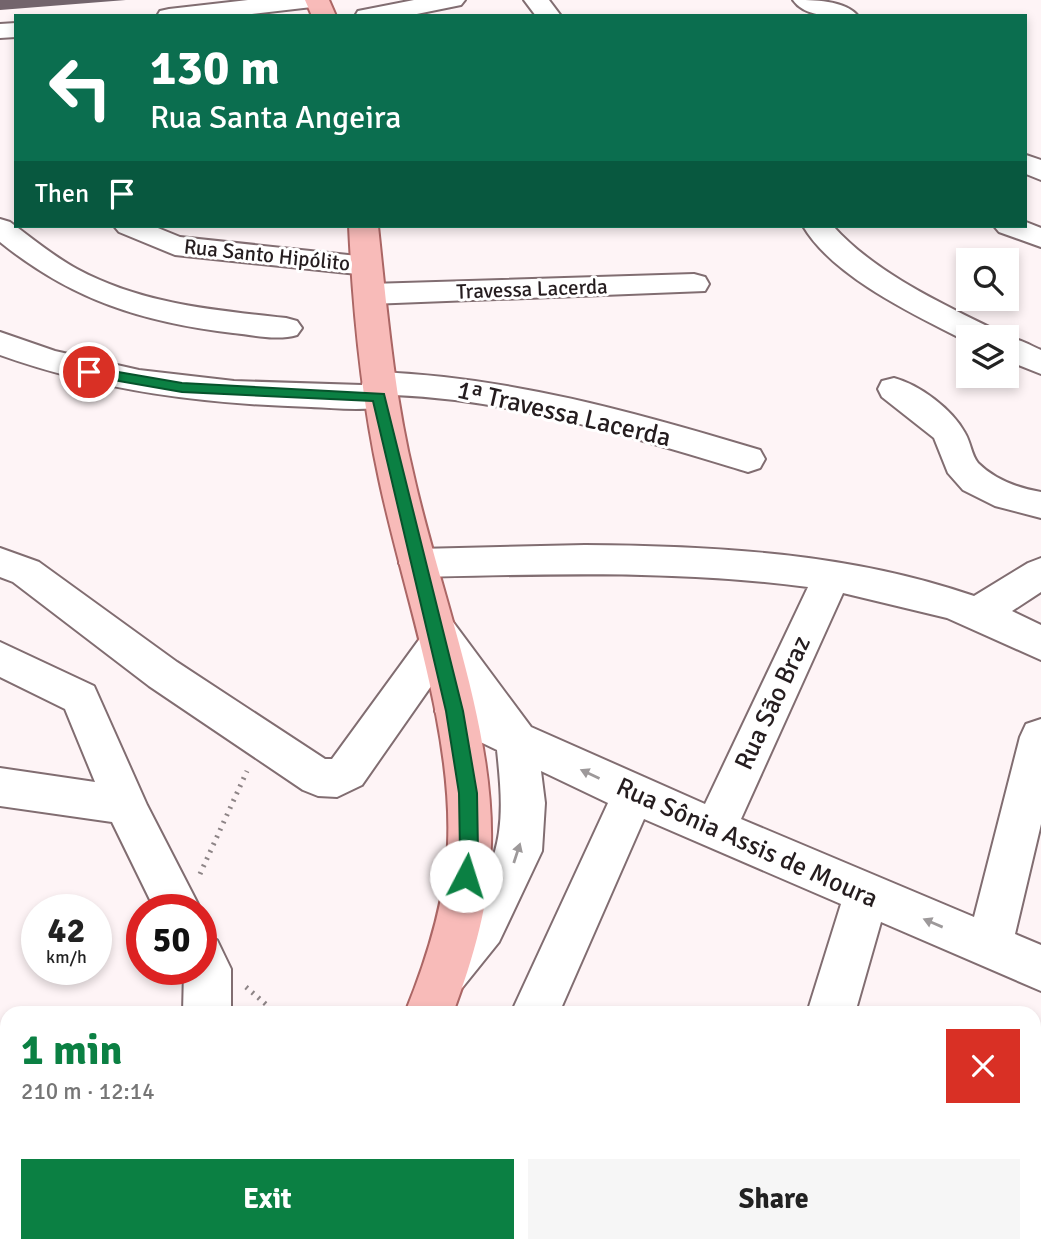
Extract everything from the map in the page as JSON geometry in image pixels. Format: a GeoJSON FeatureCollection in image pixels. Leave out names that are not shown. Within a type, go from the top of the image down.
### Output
{"type":"FeatureCollection","features":[{"type":"Feature","properties":{"kind":"main road"},"geometry":{"type":"LineString","coordinates":[[300,5],[320,14]]}},
{"type":"Feature","properties":{"kind":"main road"},"geometry":{"type":"LineString","coordinates":[[363,228],[378,390],[455,711],[468,793],[469,853],[459,923],[445,973],[432,1006]]}},
{"type":"Feature","properties":{"kind":"street"},"geometry":{"type":"LineString","coordinates":[[378,14],[453,0]]}},
{"type":"Feature","properties":{"kind":"street"},"geometry":{"type":"LineString","coordinates":[[536,0],[547,14]]}},
{"type":"Feature","properties":{"kind":"street"},"geometry":{"type":"LineString","coordinates":[[805,0],[841,14]]}},
{"type":"Feature","properties":{"kind":"street"},"geometry":{"type":"LineString","coordinates":[[195,14],[300,5]]}},
{"type":"Feature","properties":{"kind":"street"},"geometry":{"type":"LineString","coordinates":[[0,228],[65,275],[114,299],[184,318],[286,328]]}},
{"type":"Feature","properties":{"kind":"street","name":"Rua Santo Hipólito"},"geometry":{"type":"LineString","coordinates":[[134,228],[174,246],[368,280]]}},
{"type":"Feature","properties":{"kind":"street"},"geometry":{"type":"LineString","coordinates":[[819,228],[839,248],[875,274],[959,325]]}},
{"type":"Feature","properties":{"kind":"street"},"geometry":{"type":"LineString","coordinates":[[1014,228],[1041,238]]}},
{"type":"Feature","properties":{"kind":"street","name":"Travessa Lacerda"},"geometry":{"type":"LineString","coordinates":[[368,280],[694,284]]}},
{"type":"Feature","properties":{"kind":"street","name":"1ª Travessa Lacerda"},"geometry":{"type":"LineString","coordinates":[[0,342],[48,362],[109,377],[182,388],[459,389],[604,417],[748,459]]}},
{"type":"Feature","properties":{"kind":"street"},"geometry":{"type":"LineString","coordinates":[[1019,353],[1041,363]]}},
{"type":"Feature","properties":{"kind":"street"},"geometry":{"type":"LineString","coordinates":[[894,389],[946,430],[956,444],[958,461],[972,479],[997,493],[1041,505]]}},
{"type":"Feature","properties":{"kind":"street"},"geometry":{"type":"LineString","coordinates":[[414,546],[500,561],[682,560],[760,565],[832,576],[902,590],[980,612],[1041,645]]}},
{"type":"Feature","properties":{"kind":"street"},"geometry":{"type":"LineString","coordinates":[[0,562],[26,572],[163,674],[318,777],[337,778],[347,772],[436,635],[516,739],[524,803],[520,851],[483,927],[445,973]]}},
{"type":"Feature","properties":{"kind":"street"},"geometry":{"type":"LineString","coordinates":[[980,612],[1041,573]]}},
{"type":"Feature","properties":{"kind":"street","name":"Rua São Braz"},"geometry":{"type":"LineString","coordinates":[[715,830],[832,576]]}},
{"type":"Feature","properties":{"kind":"street"},"geometry":{"type":"LineString","coordinates":[[0,658],[80,698],[125,805],[187,894]]}},
{"type":"Feature","properties":{"kind":"street","name":"Rua Sônia Assis de Moura"},"geometry":{"type":"LineString","coordinates":[[455,711],[715,830],[1041,968]]}},
{"type":"Feature","properties":{"kind":"street"},"geometry":{"type":"LineString","coordinates":[[989,946],[1041,737]]}},
{"type":"Feature","properties":{"kind":"street"},"geometry":{"type":"LineString","coordinates":[[0,786],[125,805]]}},
{"type":"Feature","properties":{"kind":"street"},"geometry":{"type":"LineString","coordinates":[[538,1006],[633,794]]}},
{"type":"Feature","properties":{"kind":"street"},"geometry":{"type":"LineString","coordinates":[[833,1006],[866,895]]}},
{"type":"Feature","properties":{"kind":"street"},"geometry":{"type":"LineString","coordinates":[[207,1006],[208,985]]}},
{"type":"Feature","properties":{"kind":"path"},"geometry":{"type":"LineString","coordinates":[[192,894],[262,738]]}},
{"type":"Feature","properties":{"kind":"path"},"geometry":{"type":"LineString","coordinates":[[240,982],[268,1006]]}},
{"type":"Feature","properties":{"kind":"route"},"geometry":{"type":"LineString","coordinates":[[89,372],[182,388],[330,397],[379,397],[455,711],[468,793],[469,853],[466,876]]}}]}
